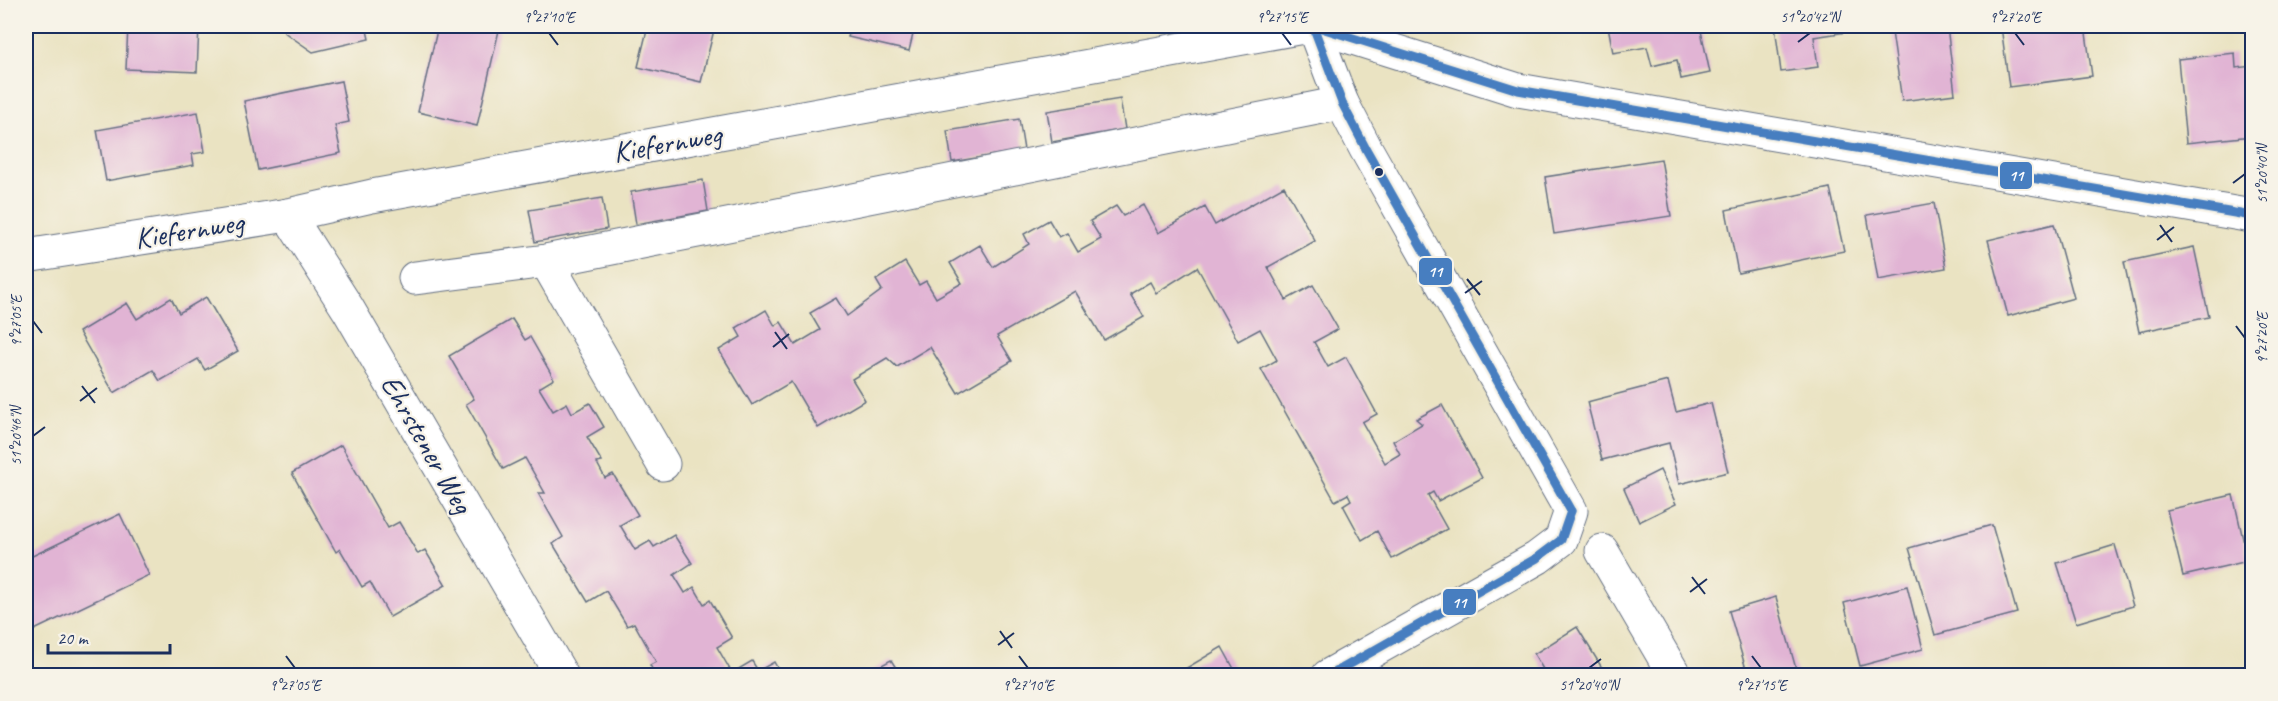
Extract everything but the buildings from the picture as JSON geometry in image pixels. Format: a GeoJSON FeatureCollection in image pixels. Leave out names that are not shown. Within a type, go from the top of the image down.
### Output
{"type":"FeatureCollection","features":[{"type":"Feature","properties":{"kind":"street"},"geometry":{"type":"LineString","coordinates":[[1312,26],[1342,104],[1571,511],[1561,540],[1537,558],[1328,675]]}},
{"type":"Feature","properties":{"kind":"street"},"geometry":{"type":"LineString","coordinates":[[1312,26],[1518,90],[2253,216]]}},
{"type":"Feature","properties":{"kind":"street","name":"Kiefernweg"},"geometry":{"type":"LineString","coordinates":[[26,256],[288,215],[372,196],[1312,26]]}},
{"type":"Feature","properties":{"kind":"street"},"geometry":{"type":"LineString","coordinates":[[415,278],[546,261],[1342,104]]}},
{"type":"Feature","properties":{"kind":"street","name":"Ehrstener Weg"},"geometry":{"type":"LineString","coordinates":[[288,215],[348,309],[562,675]]}},
{"type":"Feature","properties":{"kind":"street"},"geometry":{"type":"LineString","coordinates":[[546,261],[663,464]]}},
{"type":"Feature","properties":{"kind":"street"},"geometry":{"type":"LineString","coordinates":[[1602,551],[1675,675]]}},
{"type":"Feature","properties":{"kind":"transit line","name":"11"},"geometry":{"type":"LineString","coordinates":[[1313,26],[1342,103],[1366,149],[1571,511]]}},
{"type":"Feature","properties":{"kind":"transit line","name":"11"},"geometry":{"type":"LineString","coordinates":[[1315,26],[1518,90],[2252,216]]}},
{"type":"Feature","properties":{"kind":"transit line","name":"11"},"geometry":{"type":"LineString","coordinates":[[1329,676],[1537,558],[1561,540],[1571,511]]}}]}
